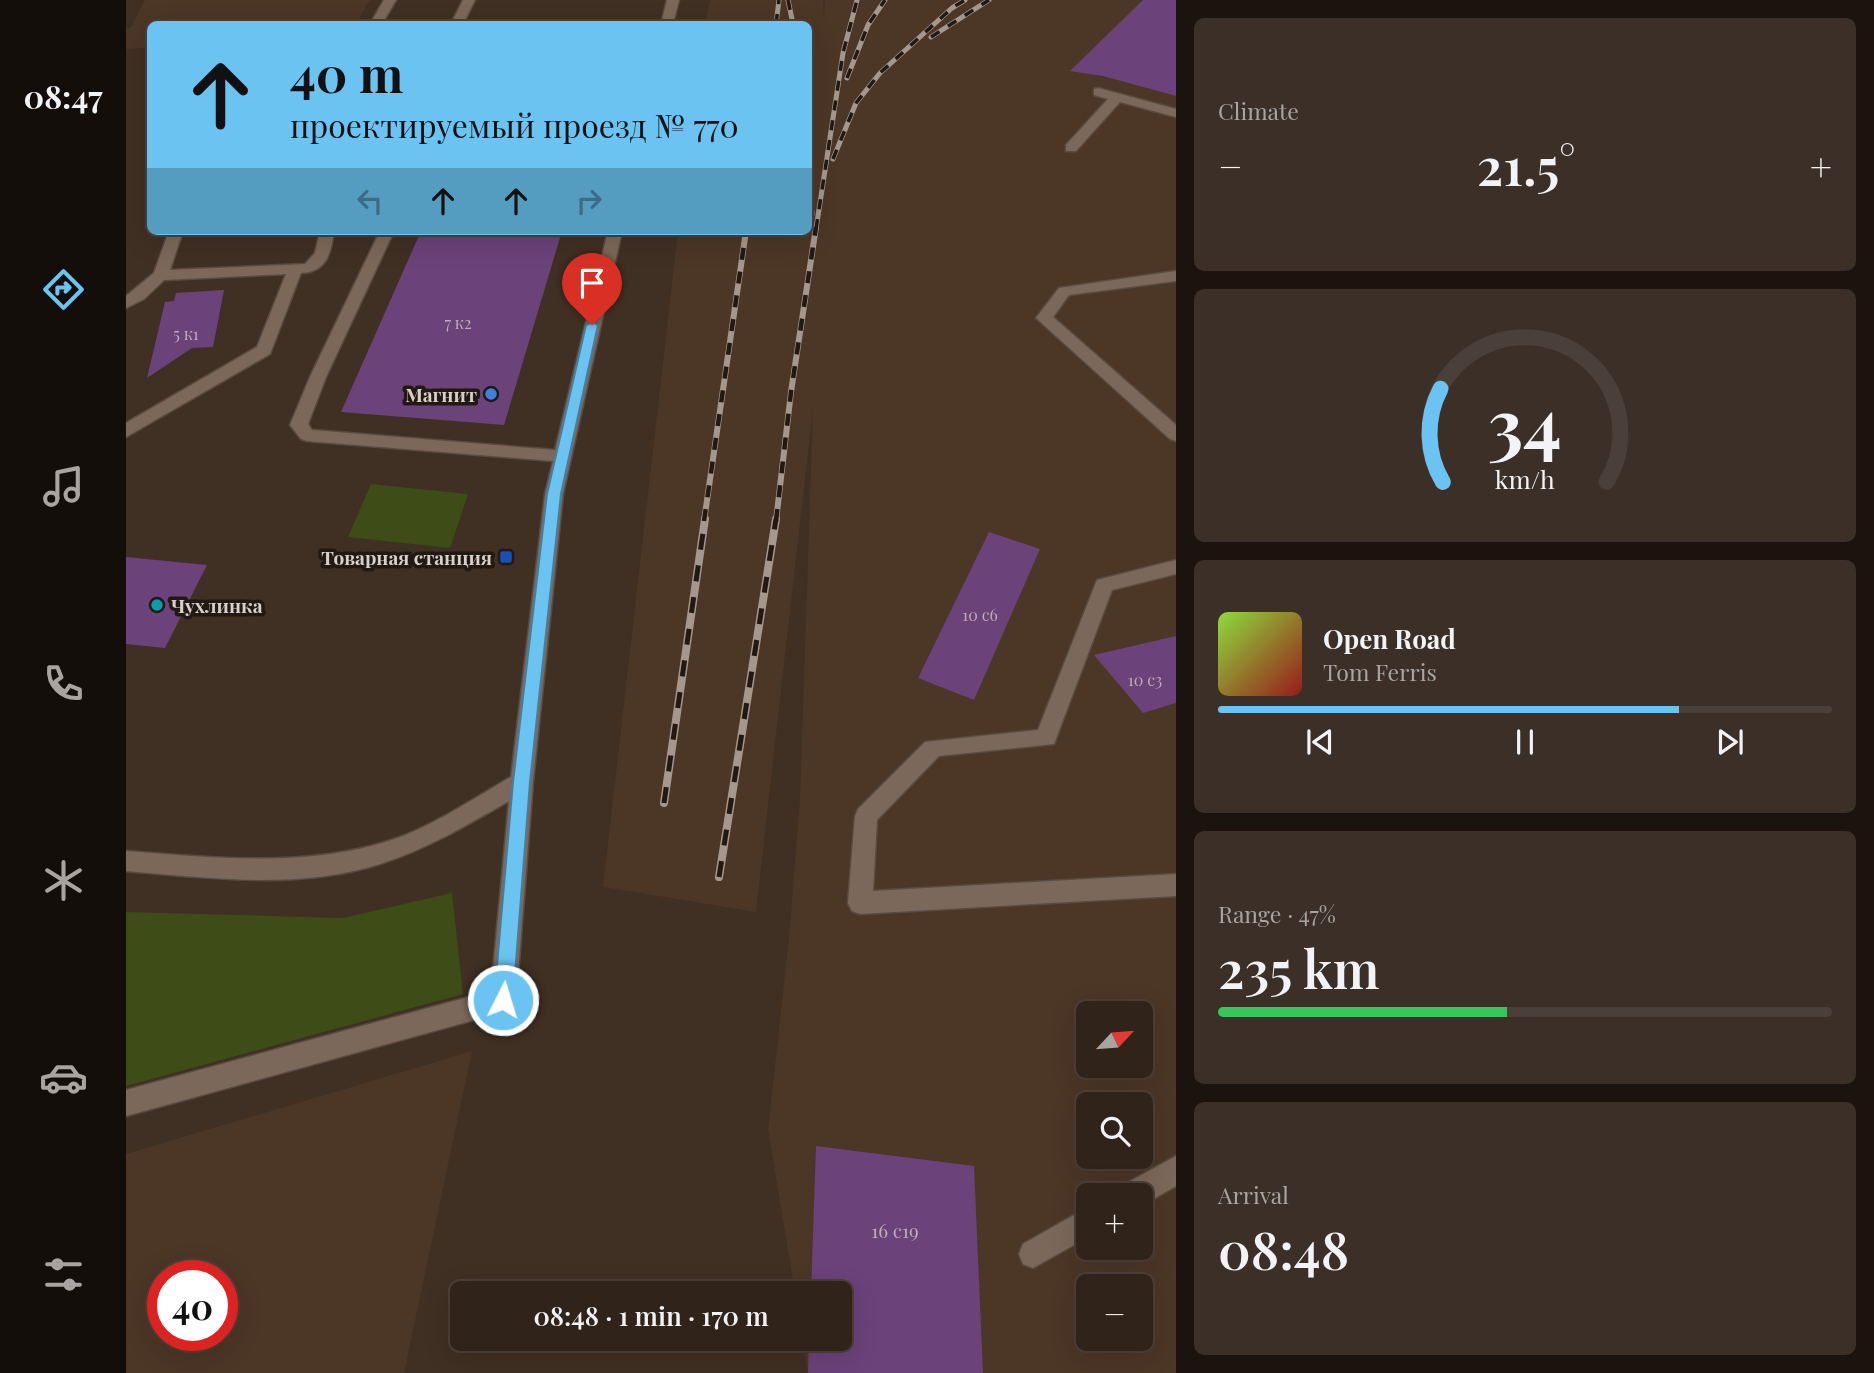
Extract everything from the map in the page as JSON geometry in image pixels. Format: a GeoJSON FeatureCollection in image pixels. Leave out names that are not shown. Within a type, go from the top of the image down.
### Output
{"type":"FeatureCollection","features":[{"type":"Feature","properties":{"kind":"street"},"geometry":{"type":"LineString","coordinates":[[378,21],[390,0]]}},
{"type":"Feature","properties":{"kind":"street"},"geometry":{"type":"LineString","coordinates":[[458,21],[469,0]]}},
{"type":"Feature","properties":{"kind":"street"},"geometry":{"type":"LineString","coordinates":[[668,21],[673,0]]}},
{"type":"Feature","properties":{"kind":"street"},"geometry":{"type":"LineString","coordinates":[[1098,92],[1176,114]]}},
{"type":"Feature","properties":{"kind":"street"},"geometry":{"type":"LineString","coordinates":[[1071,148],[1116,97]]}},
{"type":"Feature","properties":{"kind":"street"},"geometry":{"type":"LineString","coordinates":[[126,303],[146,292],[163,275],[175,235]]}},
{"type":"Feature","properties":{"kind":"street"},"geometry":{"type":"LineString","coordinates":[[163,275],[295,269],[319,263],[326,235]]}},
{"type":"Feature","properties":{"kind":"street"},"geometry":{"type":"LineString","coordinates":[[385,235],[318,377],[299,425],[307,435],[562,456]]}},
{"type":"Feature","properties":{"kind":"street"},"geometry":{"type":"LineString","coordinates":[[126,1103],[503,1000],[522,782],[554,494],[614,235]]}},
{"type":"Feature","properties":{"kind":"street"},"geometry":{"type":"LineString","coordinates":[[126,431],[264,350],[295,269]]}},
{"type":"Feature","properties":{"kind":"street"},"geometry":{"type":"LineString","coordinates":[[1176,276],[1064,291],[1044,318],[1176,435]]}},
{"type":"Feature","properties":{"kind":"street"},"geometry":{"type":"LineString","coordinates":[[1176,567],[1104,585],[1046,738],[933,748],[866,816],[860,903],[1176,885]]}},
{"type":"Feature","properties":{"kind":"street"},"geometry":{"type":"LineString","coordinates":[[126,861],[219,868],[311,866],[341,862],[381,853],[412,842],[522,782]]}},
{"type":"Feature","properties":{"kind":"street"},"geometry":{"type":"LineString","coordinates":[[1153,1183],[1176,1170]]}},
{"type":"Feature","properties":{"kind":"street"},"geometry":{"type":"LineString","coordinates":[[1033,1254],[1076,1228]]}},
{"type":"Feature","properties":{"kind":"shaded area"},"geometry":{"type":"Polygon","coordinates":[[[145,0],[370,0],[358,21],[147,21],[147,43],[144,48],[126,49],[126,29],[131,27],[145,0]]]}},
{"type":"Feature","properties":{"kind":"shaded area"},"geometry":{"type":"Polygon","coordinates":[[[710,0],[823,0],[824,17],[825,0],[1176,0],[1176,1373],[808,1373],[804,1351],[852,1351],[852,1281],[793,1281],[768,1129],[789,938],[800,799],[813,408],[756,912],[603,887],[678,235],[812,235],[812,21],[706,21],[710,0]]]}},
{"type":"Feature","properties":{"kind":"shaded area"},"geometry":{"type":"Polygon","coordinates":[[[472,1051],[404,1373],[126,1373],[126,1154],[472,1051]]]}},
{"type":"Feature","properties":{"kind":"green space"},"geometry":{"type":"Polygon","coordinates":[[[371,484],[468,494],[450,548],[348,537],[371,484]]]}},
{"type":"Feature","properties":{"kind":"green space"},"geometry":{"type":"Polygon","coordinates":[[[452,893],[463,994],[126,1086],[126,912],[343,918],[452,893]]]}},
{"type":"Feature","properties":{"kind":"building"},"geometry":{"type":"Polygon","coordinates":[[[1143,0],[1176,0],[1176,96],[1103,76],[1070,71],[1143,0]]]}},
{"type":"Feature","properties":{"kind":"building"},"geometry":{"type":"Polygon","coordinates":[[[419,235],[561,235],[504,425],[341,412],[419,235]]]}},
{"type":"Feature","properties":{"kind":"building"},"geometry":{"type":"Polygon","coordinates":[[[224,290],[213,347],[192,348],[147,378],[165,302],[174,301],[176,293],[224,290]]]}},
{"type":"Feature","properties":{"kind":"building"},"geometry":{"type":"Polygon","coordinates":[[[989,532],[1040,549],[974,700],[918,678],[989,532]]]}},
{"type":"Feature","properties":{"kind":"building","name":"Чухлинка"},"geometry":{"type":"Polygon","coordinates":[[[126,557],[207,565],[165,648],[126,644],[126,557]]]}},
{"type":"Feature","properties":{"kind":"building"},"geometry":{"type":"Polygon","coordinates":[[[1176,636],[1176,703],[1143,713],[1094,655],[1176,636]]]}},
{"type":"Feature","properties":{"kind":"building"},"geometry":{"type":"Polygon","coordinates":[[[816,1146],[974,1166],[983,1373],[808,1373],[809,1351],[852,1351],[852,1281],[811,1281],[816,1146]]]}},
{"type":"Feature","properties":{"kind":"railway"},"geometry":{"type":"LineString","coordinates":[[776,21],[779,0]]}},
{"type":"Feature","properties":{"kind":"railway"},"geometry":{"type":"LineString","coordinates":[[788,0],[792,21]]}},
{"type":"Feature","properties":{"kind":"railway"},"geometry":{"type":"LineString","coordinates":[[816,229],[843,53],[857,0]]}},
{"type":"Feature","properties":{"kind":"railway"},"geometry":{"type":"LineString","coordinates":[[847,78],[868,25],[885,0]]}},
{"type":"Feature","properties":{"kind":"railway"},"geometry":{"type":"LineString","coordinates":[[833,159],[856,103],[880,73],[952,8],[965,0]]}},
{"type":"Feature","properties":{"kind":"railway"},"geometry":{"type":"LineString","coordinates":[[931,37],[989,0]]}},
{"type":"Feature","properties":{"kind":"railway"},"geometry":{"type":"LineString","coordinates":[[776,521],[791,392],[816,227]]}},
{"type":"Feature","properties":{"kind":"railway"},"geometry":{"type":"LineString","coordinates":[[704,521],[745,235]]}},
{"type":"Feature","properties":{"kind":"railway"},"geometry":{"type":"LineString","coordinates":[[664,803],[705,519]]}},
{"type":"Feature","properties":{"kind":"railway"},"geometry":{"type":"LineString","coordinates":[[719,877],[776,519]]}},
{"type":"Feature","properties":{"kind":"place","name":"Магнит"},"geometry":{"type":"Point","coordinates":[491,394]}},
{"type":"Feature","properties":{"kind":"place","name":"Товарная станция"},"geometry":{"type":"Point","coordinates":[506,557]}},
{"type":"Feature","properties":{"kind":"place","name":"Чухлинка"},"geometry":{"type":"Point","coordinates":[157,605]}},
{"type":"Feature","properties":{"kind":"route"},"geometry":{"type":"LineString","coordinates":[[503,1000],[522,782],[554,494],[592,325]]}}]}
